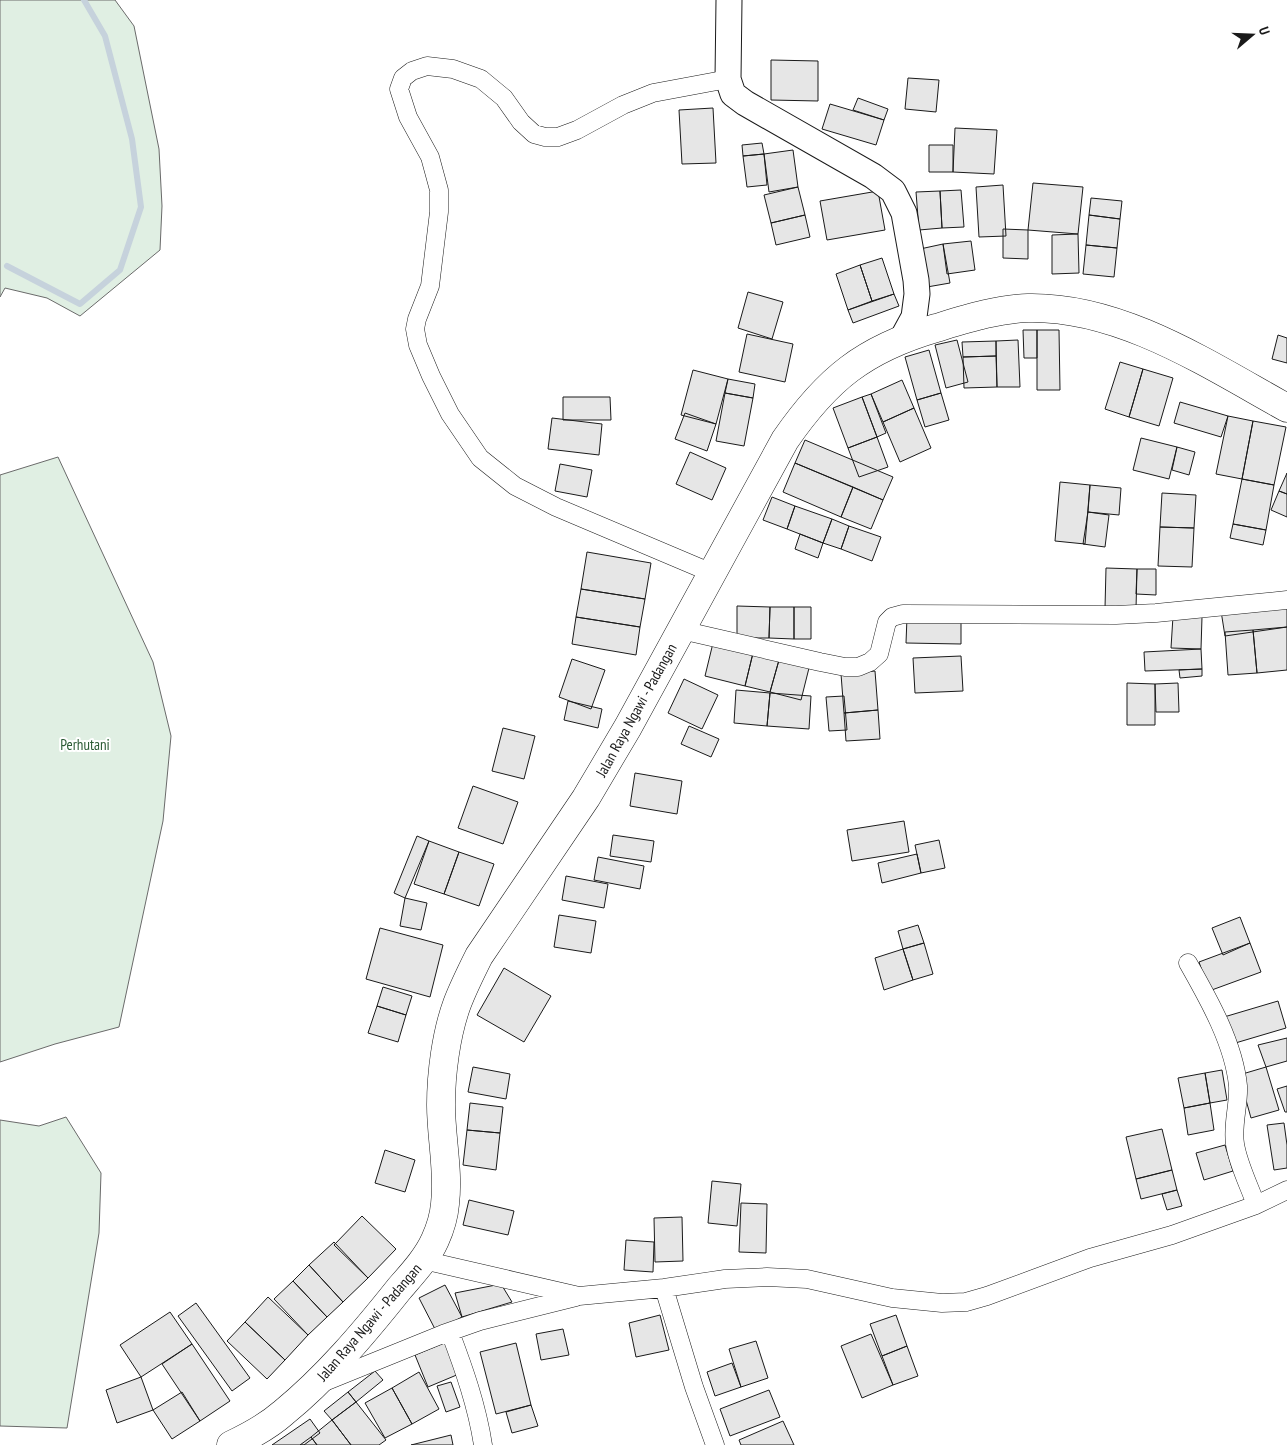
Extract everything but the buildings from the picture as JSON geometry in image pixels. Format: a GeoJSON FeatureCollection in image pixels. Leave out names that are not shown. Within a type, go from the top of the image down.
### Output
{"type":"FeatureCollection","features":[{"type":"Feature","properties":{"kind":"highway","name":"Jalan Raya Ngawi - Padangan"},"geometry":{"type":"LineString","coordinates":[[231,1445],[257,1432],[282,1414],[313,1387],[380,1313],[423,1260],[434,1241],[445,1205],[446,1183],[441,1106],[450,1029],[456,1005],[479,956],[586,798],[628,727],[785,440],[803,413],[823,390],[847,369],[869,354],[902,340],[977,316],[1028,308],[1070,311],[1111,321],[1154,336],[1287,408]]}},
{"type":"Feature","properties":{"kind":"street"},"geometry":{"type":"LineString","coordinates":[[729,0],[728,79],[730,87],[738,100],[873,176],[893,191],[904,213],[917,294],[914,318],[902,340]]}},
{"type":"Feature","properties":{"kind":"street"},"geometry":{"type":"LineString","coordinates":[[712,573],[556,507],[515,486],[480,458],[450,414],[431,376],[418,344],[415,329],[430,286],[439,212],[439,190],[430,157],[408,117],[400,89],[403,78],[412,71],[427,66],[453,69],[481,79],[504,98],[520,122],[534,134],[545,137],[558,137],[577,130],[623,105],[653,93],[728,79]]}},
{"type":"Feature","properties":{"kind":"street"},"geometry":{"type":"LineString","coordinates":[[681,630],[820,662],[845,667],[858,667],[870,662],[879,654],[887,622],[892,617],[903,614],[1116,615],[1156,613],[1287,600]]}},
{"type":"Feature","properties":{"kind":"street"},"geometry":{"type":"LineString","coordinates":[[1188,963],[1217,1016],[1234,1064],[1238,1086],[1235,1143],[1256,1205]]}},
{"type":"Feature","properties":{"kind":"street"},"geometry":{"type":"LineString","coordinates":[[313,1387],[450,1332],[480,1322],[579,1296],[664,1288],[725,1279],[767,1277],[807,1278],[892,1298],[942,1304],[966,1302],[1090,1258],[1172,1235],[1256,1205],[1287,1190]]}},
{"type":"Feature","properties":{"kind":"street"},"geometry":{"type":"LineString","coordinates":[[423,1260],[579,1296]]}},
{"type":"Feature","properties":{"kind":"street"},"geometry":{"type":"LineString","coordinates":[[664,1288],[694,1387],[715,1445]]}},
{"type":"Feature","properties":{"kind":"street"},"geometry":{"type":"LineString","coordinates":[[450,1332],[465,1372],[479,1420],[483,1445]]}},
{"type":"Feature","properties":{"kind":"green space"},"geometry":{"type":"Polygon","coordinates":[[[0,0],[115,0],[134,26],[159,149],[162,206],[160,250],[80,316],[47,298],[5,288],[0,297],[0,0]]]}},
{"type":"Feature","properties":{"kind":"green space","name":"Perhutani"},"geometry":{"type":"Polygon","coordinates":[[[58,457],[153,662],[171,736],[163,821],[119,1027],[55,1044],[0,1062],[0,475],[58,457]]]}},
{"type":"Feature","properties":{"kind":"green space"},"geometry":{"type":"Polygon","coordinates":[[[66,1117],[101,1173],[99,1233],[67,1428],[0,1426],[0,1120],[39,1126],[66,1117]]]}},
{"type":"Feature","properties":{"kind":"waterway"},"geometry":{"type":"LineString","coordinates":[[7,266],[80,304],[120,270],[141,207],[132,139],[105,36],[84,0]]}}]}
